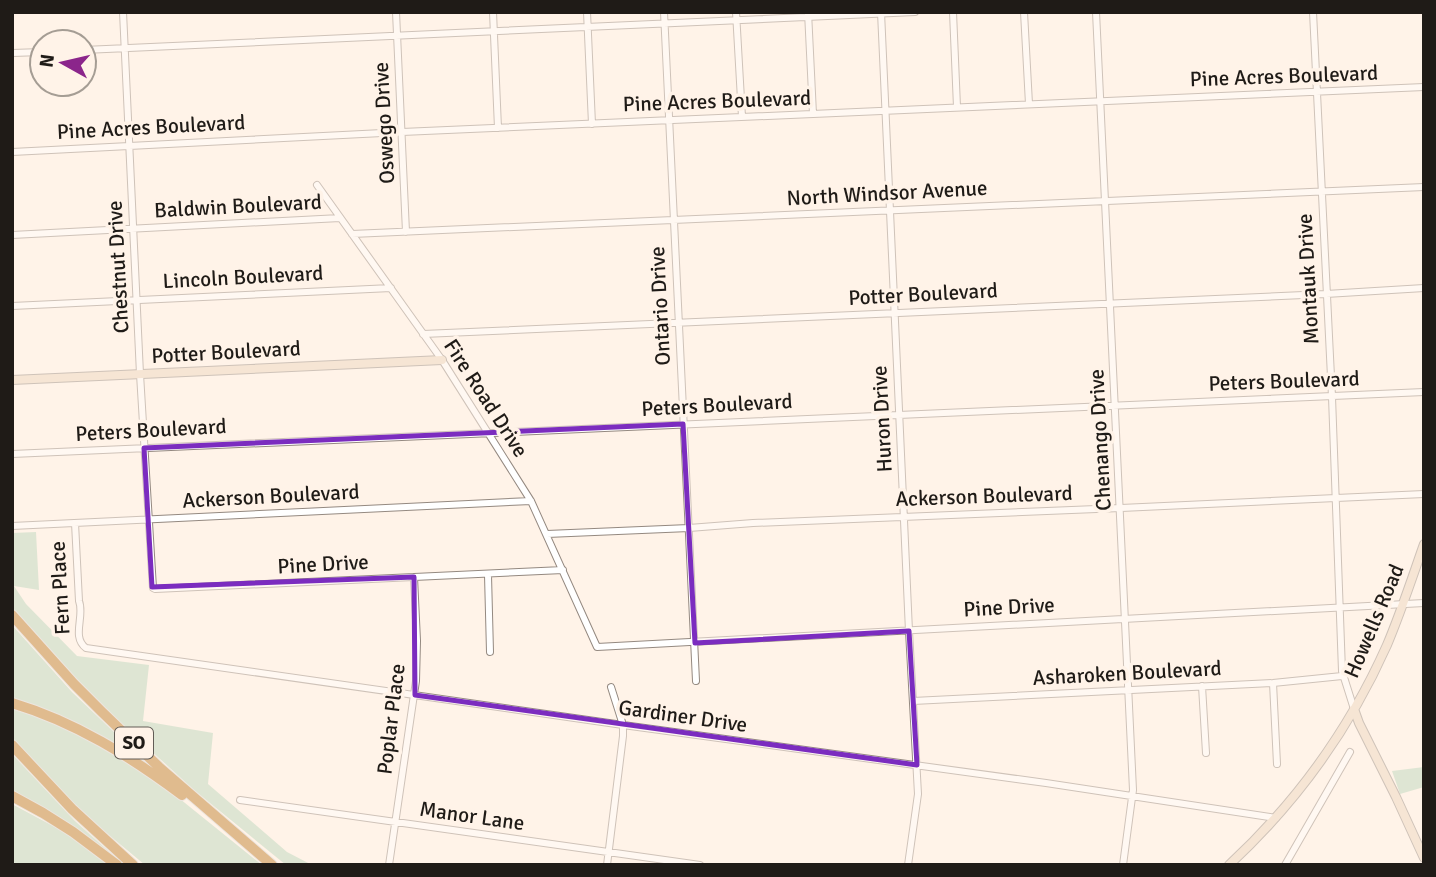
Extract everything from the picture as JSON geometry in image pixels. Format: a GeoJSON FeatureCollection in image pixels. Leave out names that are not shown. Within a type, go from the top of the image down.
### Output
{"type":"FeatureCollection","features":[{"type":"Feature","properties":{"kind":"highway","name":"SO"},"geometry":{"type":"LineString","coordinates":[[12,615],[102,712],[160,768],[269,863]]}},
{"type":"Feature","properties":{"kind":"highway"},"geometry":{"type":"LineString","coordinates":[[12,703],[68,724],[147,768],[269,863]]}},
{"type":"Feature","properties":{"kind":"highway"},"geometry":{"type":"LineString","coordinates":[[12,745],[72,809],[133,865]]}},
{"type":"Feature","properties":{"kind":"highway"},"geometry":{"type":"LineString","coordinates":[[12,796],[73,832],[117,865]]}},
{"type":"Feature","properties":{"kind":"street","name":"Chestnut Drive"},"geometry":{"type":"LineString","coordinates":[[123,12],[148,520]]}},
{"type":"Feature","properties":{"kind":"street","name":"Oswego Drive"},"geometry":{"type":"LineString","coordinates":[[396,12],[406,232]]}},
{"type":"Feature","properties":{"kind":"street"},"geometry":{"type":"LineString","coordinates":[[493,12],[498,128]]}},
{"type":"Feature","properties":{"kind":"street"},"geometry":{"type":"LineString","coordinates":[[587,12],[592,124]]}},
{"type":"Feature","properties":{"kind":"street","name":"Ontario Drive"},"geometry":{"type":"LineString","coordinates":[[664,12],[696,681]]}},
{"type":"Feature","properties":{"kind":"street"},"geometry":{"type":"LineString","coordinates":[[736,12],[742,117]]}},
{"type":"Feature","properties":{"kind":"street"},"geometry":{"type":"LineString","coordinates":[[98,50],[915,12]]}},
{"type":"Feature","properties":{"kind":"street"},"geometry":{"type":"LineString","coordinates":[[953,12],[957,107]]}},
{"type":"Feature","properties":{"kind":"street"},"geometry":{"type":"LineString","coordinates":[[1024,12],[1029,104]]}},
{"type":"Feature","properties":{"kind":"street","name":"Chenango Drive"},"geometry":{"type":"LineString","coordinates":[[1096,12],[1129,690],[1132,796],[1123,865]]}},
{"type":"Feature","properties":{"kind":"street","name":"Montauk Drive"},"geometry":{"type":"LineString","coordinates":[[1313,12],[1332,397],[1342,676],[1354,709]]}},
{"type":"Feature","properties":{"kind":"street","name":"Huron Drive"},"geometry":{"type":"LineString","coordinates":[[881,13],[918,794],[908,865]]}},
{"type":"Feature","properties":{"kind":"street"},"geometry":{"type":"LineString","coordinates":[[808,15],[813,114]]}},
{"type":"Feature","properties":{"kind":"street","name":"Pine Acres Boulevard"},"geometry":{"type":"LineString","coordinates":[[12,152],[402,132],[1424,88]]}},
{"type":"Feature","properties":{"kind":"street","name":"Fire Road Drive"},"geometry":{"type":"LineString","coordinates":[[317,185],[442,360],[531,502],[597,647]]}},
{"type":"Feature","properties":{"kind":"street","name":"North Windsor Avenue"},"geometry":{"type":"LineString","coordinates":[[352,234],[1424,187]]}},
{"type":"Feature","properties":{"kind":"street","name":"Baldwin Boulevard"},"geometry":{"type":"LineString","coordinates":[[12,235],[340,218]]}},
{"type":"Feature","properties":{"kind":"street","name":"Lincoln Boulevard"},"geometry":{"type":"LineString","coordinates":[[12,306],[391,288]]}},
{"type":"Feature","properties":{"kind":"street","name":"Potter Boulevard"},"geometry":{"type":"LineString","coordinates":[[423,334],[1424,289]]}},
{"type":"Feature","properties":{"kind":"street","name":"Potter Boulevard"},"geometry":{"type":"LineString","coordinates":[[12,380],[442,360]]}},
{"type":"Feature","properties":{"kind":"street","name":"Peters Boulevard"},"geometry":{"type":"LineString","coordinates":[[12,454],[1424,392]]}},
{"type":"Feature","properties":{"kind":"street","name":"Ackerson Boulevard"},"geometry":{"type":"LineString","coordinates":[[547,534],[1424,494]]}},
{"type":"Feature","properties":{"kind":"street","name":"Ackerson Boulevard"},"geometry":{"type":"LineString","coordinates":[[12,526],[531,502]]}},
{"type":"Feature","properties":{"kind":"street","name":"Pine Drive"},"geometry":{"type":"LineString","coordinates":[[148,520],[153,589],[563,570]]}},
{"type":"Feature","properties":{"kind":"street","name":"Fern Place"},"geometry":{"type":"LineString","coordinates":[[75,523],[79,601],[82,607],[79,639],[86,648]]}},
{"type":"Feature","properties":{"kind":"street","name":"Howells Road"},"geometry":{"type":"LineString","coordinates":[[1229,865],[1276,818],[1318,765],[1354,709],[1379,662],[1424,544]]}},
{"type":"Feature","properties":{"kind":"street"},"geometry":{"type":"LineString","coordinates":[[488,575],[491,652]]}},
{"type":"Feature","properties":{"kind":"street","name":"Poplar Place"},"geometry":{"type":"LineString","coordinates":[[390,865],[415,695],[417,641],[414,578]]}},
{"type":"Feature","properties":{"kind":"street","name":"Pine Drive"},"geometry":{"type":"LineString","coordinates":[[597,647],[1424,603]]}},
{"type":"Feature","properties":{"kind":"street","name":"Gardiner Drive"},"geometry":{"type":"LineString","coordinates":[[86,648],[1276,818]]}},
{"type":"Feature","properties":{"kind":"street","name":"Asharoken Boulevard"},"geometry":{"type":"LineString","coordinates":[[913,701],[1273,683],[1342,676]]}},
{"type":"Feature","properties":{"kind":"street"},"geometry":{"type":"LineString","coordinates":[[1273,683],[1277,764]]}},
{"type":"Feature","properties":{"kind":"street"},"geometry":{"type":"LineString","coordinates":[[1202,686],[1206,753]]}},
{"type":"Feature","properties":{"kind":"street"},"geometry":{"type":"LineString","coordinates":[[607,865],[623,725],[611,687]]}},
{"type":"Feature","properties":{"kind":"street"},"geometry":{"type":"LineString","coordinates":[[1354,709],[1424,858]]}},
{"type":"Feature","properties":{"kind":"street"},"geometry":{"type":"LineString","coordinates":[[1285,865],[1350,752]]}},
{"type":"Feature","properties":{"kind":"street","name":"Manor Lane"},"geometry":{"type":"LineString","coordinates":[[240,800],[700,865]]}},
{"type":"Feature","properties":{"kind":"highlighted area"},"geometry":{"type":"Polygon","coordinates":[[[683,424],[695,643],[909,631],[917,765],[415,695],[414,577],[152,587],[144,448],[683,424]]]}},
{"type":"Feature","properties":{"kind":"green space"},"geometry":{"type":"Polygon","coordinates":[[[36,532],[39,590],[14,586],[26,604],[77,656],[149,665],[143,721],[213,733],[208,784],[287,852],[312,865],[286,865],[194,790],[113,716],[12,608],[12,533],[36,532]]]}},
{"type":"Feature","properties":{"kind":"green space"},"geometry":{"type":"Polygon","coordinates":[[[12,625],[72,692],[138,755],[12,697],[12,625]]]}},
{"type":"Feature","properties":{"kind":"green space"},"geometry":{"type":"Polygon","coordinates":[[[12,706],[92,740],[154,778],[262,865],[145,865],[86,816],[36,767],[12,737],[12,706]]]}},
{"type":"Feature","properties":{"kind":"green space"},"geometry":{"type":"Polygon","coordinates":[[[12,754],[75,821],[113,857],[12,793],[12,754]]]}},
{"type":"Feature","properties":{"kind":"green space"},"geometry":{"type":"Polygon","coordinates":[[[1424,767],[1424,787],[1400,794],[1392,771],[1424,767]]]}},
{"type":"Feature","properties":{"kind":"green space"},"geometry":{"type":"Polygon","coordinates":[[[12,804],[68,834],[110,865],[12,865],[12,804]]]}}]}
